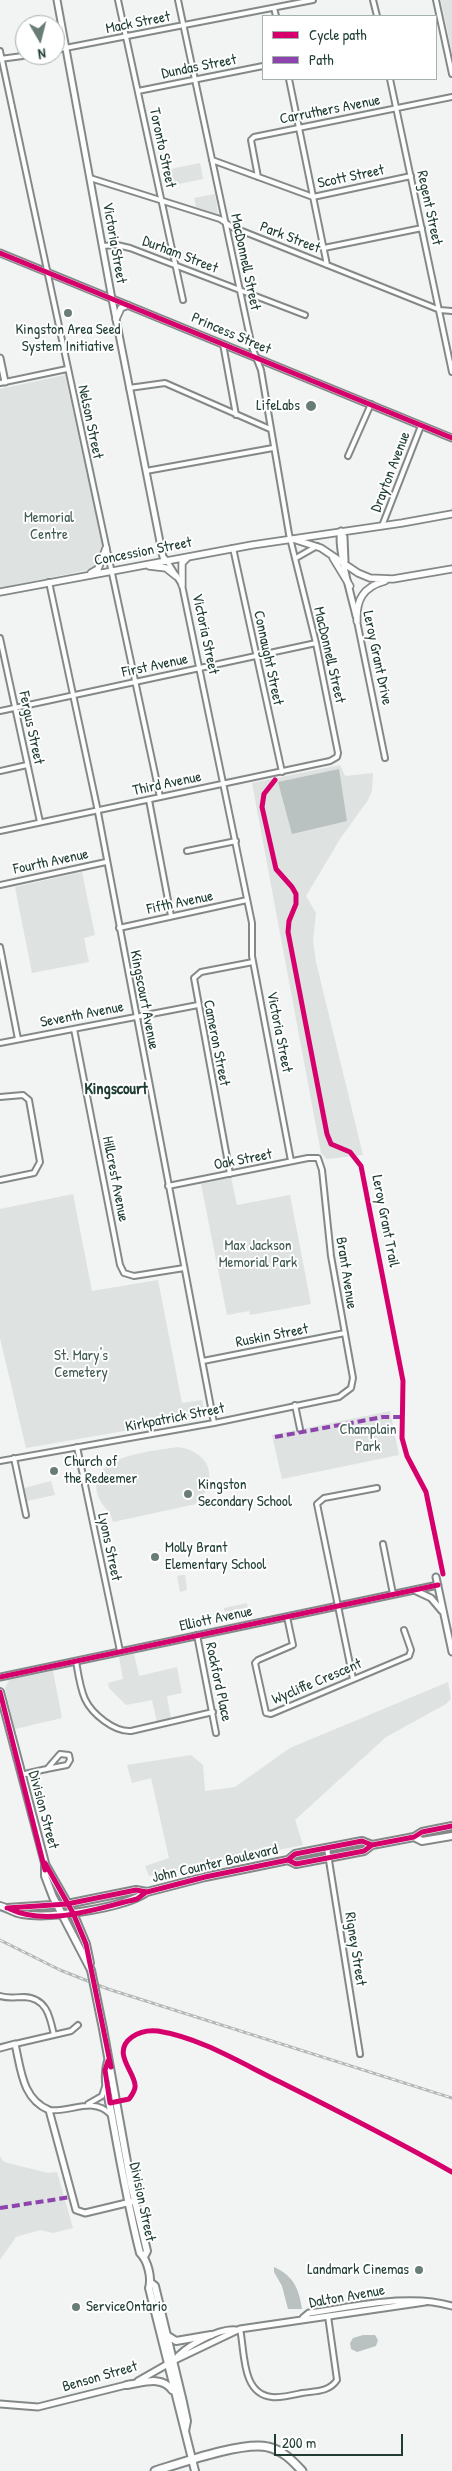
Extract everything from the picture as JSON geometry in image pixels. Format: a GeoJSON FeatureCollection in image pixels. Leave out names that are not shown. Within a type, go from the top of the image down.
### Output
{"type":"FeatureCollection","features":[{"type":"Feature","properties":{"kind":"highway"},"geometry":{"type":"LineString","coordinates":[[155,2471],[192,2460],[260,2446],[283,2453],[302,2471]]}},
{"type":"Feature","properties":{"kind":"main road","name":"Princess Street"},"geometry":{"type":"LineString","coordinates":[[0,253],[452,438]]}},
{"type":"Feature","properties":{"kind":"main road"},"geometry":{"type":"LineString","coordinates":[[116,319],[121,308],[129,305]]}},
{"type":"Feature","properties":{"kind":"main road","name":"Concession Street"},"geometry":{"type":"LineString","coordinates":[[0,592],[233,548],[452,514]]}},
{"type":"Feature","properties":{"kind":"main road","name":"Concession Street"},"geometry":{"type":"LineString","coordinates":[[290,539],[317,546],[370,578],[393,579],[452,569]]}},
{"type":"Feature","properties":{"kind":"main road"},"geometry":{"type":"LineString","coordinates":[[88,576],[98,569],[106,548]]}},
{"type":"Feature","properties":{"kind":"main road"},"geometry":{"type":"LineString","coordinates":[[327,551],[343,572],[350,586]]}},
{"type":"Feature","properties":{"kind":"main road"},"geometry":{"type":"LineString","coordinates":[[182,585],[182,563],[189,556]]}},
{"type":"Feature","properties":{"kind":"main road"},"geometry":{"type":"LineString","coordinates":[[142,566],[165,568],[176,576]]}},
{"type":"Feature","properties":{"kind":"main road"},"geometry":{"type":"LineString","coordinates":[[357,621],[358,603],[364,592],[379,583],[393,579]]}},
{"type":"Feature","properties":{"kind":"main road","name":"Division Street"},"geometry":{"type":"LineString","coordinates":[[0,1692],[45,1862],[45,1876],[91,1970]]}},
{"type":"Feature","properties":{"kind":"main road","name":"John Counter Boulevard"},"geometry":{"type":"LineString","coordinates":[[288,1860],[296,1864],[364,1851],[372,1845],[414,1837],[422,1832],[452,1826]]}},
{"type":"Feature","properties":{"kind":"main road","name":"John Counter Boulevard"},"geometry":{"type":"LineString","coordinates":[[414,1837],[422,1841],[452,1836]]}},
{"type":"Feature","properties":{"kind":"main road","name":"John Counter Boulevard"},"geometry":{"type":"LineString","coordinates":[[147,1892],[205,1877],[288,1860],[295,1854],[362,1841],[372,1845]]}},
{"type":"Feature","properties":{"kind":"main road","name":"Division Street"},"geometry":{"type":"LineString","coordinates":[[45,1862],[73,1913],[86,1944],[108,2061],[112,2069],[132,2202]]}},
{"type":"Feature","properties":{"kind":"main road"},"geometry":{"type":"LineString","coordinates":[[4,1907],[67,1904],[136,1890],[147,1892]]}},
{"type":"Feature","properties":{"kind":"main road"},"geometry":{"type":"LineString","coordinates":[[4,1907],[20,1914],[73,1913],[137,1899],[147,1892]]}},
{"type":"Feature","properties":{"kind":"main road","name":"Division Street"},"geometry":{"type":"LineString","coordinates":[[108,2061],[105,2070],[112,2116],[132,2202],[147,2252],[144,2257],[150,2282],[149,2288],[187,2421],[185,2431]]}},
{"type":"Feature","properties":{"kind":"main road","name":"Division Street"},"geometry":{"type":"LineString","coordinates":[[150,2282],[155,2286],[168,2336],[176,2401],[195,2471]]}},
{"type":"Feature","properties":{"kind":"main road"},"geometry":{"type":"LineString","coordinates":[[168,2336],[176,2341],[211,2335]]}},
{"type":"Feature","properties":{"kind":"main road"},"geometry":{"type":"LineString","coordinates":[[127,2386],[161,2381],[167,2383],[176,2401]]}},
{"type":"Feature","properties":{"kind":"street","name":"Victoria Street"},"geometry":{"type":"LineString","coordinates":[[57,0],[129,388],[164,557],[182,585],[236,841],[252,923],[254,962],[291,1161]]}},
{"type":"Feature","properties":{"kind":"street","name":"Toronto Street"},"geometry":{"type":"LineString","coordinates":[[118,0],[183,300]]}},
{"type":"Feature","properties":{"kind":"street","name":"MacDonnell Street"},"geometry":{"type":"LineString","coordinates":[[178,0],[252,347],[261,370],[290,539],[316,643],[339,750],[337,757]]}},
{"type":"Feature","properties":{"kind":"street","name":"Mack Street"},"geometry":{"type":"LineString","coordinates":[[66,48],[313,0]]}},
{"type":"Feature","properties":{"kind":"street"},"geometry":{"type":"LineString","coordinates":[[373,0],[377,15]]}},
{"type":"Feature","properties":{"kind":"street"},"geometry":{"type":"LineString","coordinates":[[436,0],[452,74]]}},
{"type":"Feature","properties":{"kind":"street"},"geometry":{"type":"LineString","coordinates":[[274,8],[276,15]]}},
{"type":"Feature","properties":{"kind":"street","name":"Nelson Street"},"geometry":{"type":"LineString","coordinates":[[0,50],[110,572],[160,797]]}},
{"type":"Feature","properties":{"kind":"street"},"geometry":{"type":"LineString","coordinates":[[1,59],[15,57]]}},
{"type":"Feature","properties":{"kind":"street","name":"Dundas Street"},"geometry":{"type":"LineString","coordinates":[[138,91],[262,66]]}},
{"type":"Feature","properties":{"kind":"street"},"geometry":{"type":"LineString","coordinates":[[289,80],[327,265]]}},
{"type":"Feature","properties":{"kind":"street","name":"Regent Street"},"geometry":{"type":"LineString","coordinates":[[390,80],[452,372]]}},
{"type":"Feature","properties":{"kind":"street","name":"Carruthers Avenue"},"geometry":{"type":"LineString","coordinates":[[258,177],[252,138],[452,97]]}},
{"type":"Feature","properties":{"kind":"street","name":"Scott Street"},"geometry":{"type":"LineString","coordinates":[[212,160],[313,197],[411,176]]}},
{"type":"Feature","properties":{"kind":"street","name":"Park Street"},"geometry":{"type":"LineString","coordinates":[[90,178],[225,223],[440,310],[452,311]]}},
{"type":"Feature","properties":{"kind":"street"},"geometry":{"type":"LineString","coordinates":[[324,248],[422,228]]}},
{"type":"Feature","properties":{"kind":"street","name":"Durham Street"},"geometry":{"type":"LineString","coordinates":[[102,246],[117,245],[130,248],[305,315]]}},
{"type":"Feature","properties":{"kind":"street"},"geometry":{"type":"LineString","coordinates":[[223,344],[236,415]]}},
{"type":"Feature","properties":{"kind":"street"},"geometry":{"type":"LineString","coordinates":[[0,358],[2,382],[67,369]]}},
{"type":"Feature","properties":{"kind":"street"},"geometry":{"type":"LineString","coordinates":[[129,388],[165,383],[270,429]]}},
{"type":"Feature","properties":{"kind":"street"},"geometry":{"type":"LineString","coordinates":[[348,456],[370,404]]}},
{"type":"Feature","properties":{"kind":"street","name":"Drayton Avenue"},"geometry":{"type":"LineString","coordinates":[[382,526],[421,426]]}},
{"type":"Feature","properties":{"kind":"street"},"geometry":{"type":"LineString","coordinates":[[146,471],[274,448]]}},
{"type":"Feature","properties":{"kind":"street","name":"Leroy Grant Drive"},"geometry":{"type":"LineString","coordinates":[[341,531],[344,537],[345,564],[385,758]]}},
{"type":"Feature","properties":{"kind":"street"},"geometry":{"type":"LineString","coordinates":[[296,558],[317,546]]}},
{"type":"Feature","properties":{"kind":"street","name":"Connaught Street"},"geometry":{"type":"LineString","coordinates":[[233,548],[282,772]]}},
{"type":"Feature","properties":{"kind":"street","name":"Kingscourt Avenue"},"geometry":{"type":"LineString","coordinates":[[49,582],[97,811],[214,1423]]}},
{"type":"Feature","properties":{"kind":"street","name":"Fergus Street"},"geometry":{"type":"LineString","coordinates":[[0,638],[40,822]]}},
{"type":"Feature","properties":{"kind":"street","name":"First Avenue"},"geometry":{"type":"LineString","coordinates":[[0,711],[316,643]]}},
{"type":"Feature","properties":{"kind":"street","name":"Third Avenue"},"geometry":{"type":"LineString","coordinates":[[0,831],[282,772],[330,761],[337,757]]}},
{"type":"Feature","properties":{"kind":"street"},"geometry":{"type":"LineString","coordinates":[[0,771],[27,765]]}},
{"type":"Feature","properties":{"kind":"street"},"geometry":{"type":"LineString","coordinates":[[149,800],[170,916]]}},
{"type":"Feature","properties":{"kind":"street"},"geometry":{"type":"LineString","coordinates":[[187,851],[236,841]]}},
{"type":"Feature","properties":{"kind":"street","name":"Fourth Avenue"},"geometry":{"type":"LineString","coordinates":[[0,885],[106,862]]}},
{"type":"Feature","properties":{"kind":"street","name":"Fifth Avenue"},"geometry":{"type":"LineString","coordinates":[[119,928],[247,900]]}},
{"type":"Feature","properties":{"kind":"street"},"geometry":{"type":"LineString","coordinates":[[0,947],[18,1039]]}},
{"type":"Feature","properties":{"kind":"street","name":"Cameron Street"},"geometry":{"type":"LineString","coordinates":[[230,1174],[194,978],[201,972],[254,962]]}},
{"type":"Feature","properties":{"kind":"street","name":"Seventh Avenue"},"geometry":{"type":"LineString","coordinates":[[0,1043],[198,1005]]}},
{"type":"Feature","properties":{"kind":"street","name":"Hillcrest Avenue"},"geometry":{"type":"LineString","coordinates":[[74,1029],[120,1265],[124,1272],[134,1276],[184,1268]]}},
{"type":"Feature","properties":{"kind":"street"},"geometry":{"type":"LineString","coordinates":[[0,1097],[23,1094],[29,1100],[40,1162],[34,1173],[0,1180]]}},
{"type":"Feature","properties":{"kind":"street","name":"Oak Street"},"geometry":{"type":"LineString","coordinates":[[168,1186],[312,1157],[320,1162]]}},
{"type":"Feature","properties":{"kind":"street","name":"Brant Avenue"},"geometry":{"type":"LineString","coordinates":[[320,1162],[332,1262],[352,1378],[351,1388]]}},
{"type":"Feature","properties":{"kind":"street","name":"Ruskin Street"},"geometry":{"type":"LineString","coordinates":[[203,1361],[345,1333]]}},
{"type":"Feature","properties":{"kind":"street","name":"Kirkpatrick Street"},"geometry":{"type":"LineString","coordinates":[[0,1461],[214,1423],[339,1397],[351,1388]]}},
{"type":"Feature","properties":{"kind":"street"},"geometry":{"type":"LineString","coordinates":[[295,1406],[300,1429]]}},
{"type":"Feature","properties":{"kind":"street","name":"Lyons Street"},"geometry":{"type":"LineString","coordinates":[[77,1448],[120,1651]]}},
{"type":"Feature","properties":{"kind":"street"},"geometry":{"type":"LineString","coordinates":[[14,1458],[26,1515]]}},
{"type":"Feature","properties":{"kind":"street"},"geometry":{"type":"LineString","coordinates":[[353,1679],[317,1504],[324,1498],[377,1488]]}},
{"type":"Feature","properties":{"kind":"street"},"geometry":{"type":"LineString","coordinates":[[383,1544],[393,1594]]}},
{"type":"Feature","properties":{"kind":"street"},"geometry":{"type":"LineString","coordinates":[[436,1577],[452,1652]]}},
{"type":"Feature","properties":{"kind":"street","name":"Elliott Avenue"},"geometry":{"type":"LineString","coordinates":[[0,1677],[438,1585]]}},
{"type":"Feature","properties":{"kind":"street"},"geometry":{"type":"LineString","coordinates":[[413,1590],[435,1601],[445,1618]]}},
{"type":"Feature","properties":{"kind":"street","name":"Wycliffe Crescent"},"geometry":{"type":"LineString","coordinates":[[287,1616],[293,1645],[255,1663],[266,1713],[271,1714],[409,1656],[412,1650],[404,1630]]}},
{"type":"Feature","properties":{"kind":"street","name":"Rockford Place"},"geometry":{"type":"LineString","coordinates":[[196,1636],[216,1733]]}},
{"type":"Feature","properties":{"kind":"street"},"geometry":{"type":"LineString","coordinates":[[76,1661],[85,1700],[109,1725],[118,1730],[131,1731],[213,1712]]}},
{"type":"Feature","properties":{"kind":"street"},"geometry":{"type":"LineString","coordinates":[[21,1775],[47,1769],[69,1763],[69,1755],[60,1754],[47,1769]]}},
{"type":"Feature","properties":{"kind":"street","name":"Rigney Street"},"geometry":{"type":"LineString","coordinates":[[327,1848],[360,2054]]}},
{"type":"Feature","properties":{"kind":"street"},"geometry":{"type":"LineString","coordinates":[[0,1996],[10,1999],[27,1998],[42,2002],[48,2009],[54,2035]]}},
{"type":"Feature","properties":{"kind":"street"},"geometry":{"type":"LineString","coordinates":[[0,2048],[71,2031],[78,2025]]}},
{"type":"Feature","properties":{"kind":"street"},"geometry":{"type":"LineString","coordinates":[[15,2044],[29,2096],[41,2107],[56,2111],[88,2105],[101,2107],[112,2116]]}},
{"type":"Feature","properties":{"kind":"street"},"geometry":{"type":"LineString","coordinates":[[88,2105],[102,2096],[106,2077]]}},
{"type":"Feature","properties":{"kind":"street"},"geometry":{"type":"LineString","coordinates":[[48,2110],[76,2210],[85,2213],[132,2202]]}},
{"type":"Feature","properties":{"kind":"street","name":"Dalton Avenue"},"geometry":{"type":"LineString","coordinates":[[304,2318],[309,2313],[372,2304],[416,2300],[425,2302]]}},
{"type":"Feature","properties":{"kind":"street","name":"Dalton Avenue"},"geometry":{"type":"LineString","coordinates":[[170,2363],[178,2354],[211,2335],[227,2329],[425,2302],[441,2302],[452,2306]]}},
{"type":"Feature","properties":{"kind":"street"},"geometry":{"type":"LineString","coordinates":[[238,2329],[249,2380],[254,2388],[269,2397],[299,2394],[324,2390],[333,2386],[337,2380],[328,2316]]}},
{"type":"Feature","properties":{"kind":"street","name":"Dalton Avenue"},"geometry":{"type":"LineString","coordinates":[[170,2363],[238,2329]]}},
{"type":"Feature","properties":{"kind":"street","name":"Benson Street"},"geometry":{"type":"LineString","coordinates":[[0,2404],[38,2407],[127,2386],[170,2363]]}},
{"type":"Feature","properties":{"kind":"green space"},"geometry":{"type":"Polygon","coordinates":[[[441,0],[452,0],[452,53],[441,0]]]}},
{"type":"Feature","properties":{"kind":"green space"},"geometry":{"type":"Polygon","coordinates":[[[200,163],[203,179],[173,185],[170,169],[200,163]]]}},
{"type":"Feature","properties":{"kind":"green space"},"geometry":{"type":"Polygon","coordinates":[[[215,194],[218,214],[196,207],[194,198],[215,194]]]}},
{"type":"Feature","properties":{"kind":"green space","name":"Memorial Centre"},"geometry":{"type":"Polygon","coordinates":[[[65,375],[102,545],[92,569],[0,588],[0,389],[65,375]]]}},
{"type":"Feature","properties":{"kind":"green space"},"geometry":{"type":"Polygon","coordinates":[[[340,765],[345,776],[373,773],[372,791],[368,800],[340,839],[306,896],[316,913],[313,940],[316,962],[363,1155],[327,1159],[321,1153],[252,783],[340,765]]]}},
{"type":"Feature","properties":{"kind":"green space"},"geometry":{"type":"Polygon","coordinates":[[[82,872],[95,935],[84,938],[89,962],[32,973],[15,887],[82,872]]]}},
{"type":"Feature","properties":{"kind":"green space","name":"Max Jackson Memorial Park"},"geometry":{"type":"Polygon","coordinates":[[[231,1178],[237,1205],[290,1195],[311,1304],[250,1315],[249,1311],[227,1315],[201,1184],[231,1178]]]}},
{"type":"Feature","properties":{"kind":"green space","name":"St. Mary's Cemetery"},"geometry":{"type":"Polygon","coordinates":[[[73,1194],[92,1291],[158,1280],[182,1403],[202,1400],[205,1417],[26,1448],[0,1338],[0,1209],[73,1194]]]}},
{"type":"Feature","properties":{"kind":"green space","name":"Champlain Park"},"geometry":{"type":"Polygon","coordinates":[[[390,1411],[399,1455],[282,1479],[272,1435],[390,1411]]]}},
{"type":"Feature","properties":{"kind":"green space"},"geometry":{"type":"Polygon","coordinates":[[[177,1447],[197,1454],[207,1464],[209,1470],[207,1489],[196,1504],[113,1522],[97,1492],[97,1479],[103,1470],[113,1462],[125,1457],[177,1447]]]}},
{"type":"Feature","properties":{"kind":"green space"},"geometry":{"type":"Polygon","coordinates":[[[51,1481],[55,1495],[27,1501],[24,1488],[51,1481]]]}},
{"type":"Feature","properties":{"kind":"green space"},"geometry":{"type":"Polygon","coordinates":[[[185,1575],[187,1590],[180,1592],[177,1576],[185,1575]]]}},
{"type":"Feature","properties":{"kind":"green space"},"geometry":{"type":"Polygon","coordinates":[[[247,1603],[248,1609],[225,1614],[224,1608],[247,1603]]]}},
{"type":"Feature","properties":{"kind":"green space"},"geometry":{"type":"Polygon","coordinates":[[[134,1654],[139,1676],[177,1667],[182,1693],[167,1696],[171,1719],[157,1722],[152,1700],[126,1705],[109,1688],[108,1683],[123,1679],[119,1657],[134,1654]]]}},
{"type":"Feature","properties":{"kind":"green space"},"geometry":{"type":"Polygon","coordinates":[[[53,1671],[62,1718],[15,1729],[5,1688],[9,1680],[53,1671]]]}},
{"type":"Feature","properties":{"kind":"green space"},"geometry":{"type":"Polygon","coordinates":[[[448,1682],[451,1699],[446,1704],[386,1737],[295,1820],[303,1845],[149,1876],[145,1866],[169,1858],[151,1778],[132,1783],[127,1765],[191,1755],[203,1765],[205,1791],[235,1787],[290,1748],[448,1682]]]}},
{"type":"Feature","properties":{"kind":"green space"},"geometry":{"type":"Polygon","coordinates":[[[0,2156],[4,2162],[48,2173],[57,2172],[73,2228],[53,2233],[40,2230],[16,2237],[0,2260],[0,2156]]]}},
{"type":"Feature","properties":{"kind":"shaded area"},"geometry":{"type":"Polygon","coordinates":[[[339,769],[347,821],[292,834],[278,782],[339,769]]]}},
{"type":"Feature","properties":{"kind":"shaded area"},"geometry":{"type":"Polygon","coordinates":[[[274,2267],[291,2279],[297,2289],[302,2309],[288,2309],[282,2286],[274,2272],[274,2267]]]}},
{"type":"Feature","properties":{"kind":"shaded area"},"geometry":{"type":"Polygon","coordinates":[[[363,2335],[375,2335],[378,2340],[376,2346],[357,2352],[351,2349],[350,2343],[353,2338],[363,2335]]]}},
{"type":"Feature","properties":{"kind":"railway"},"geometry":{"type":"LineString","coordinates":[[0,1940],[60,1970],[108,1989],[452,2098]]}},
{"type":"Feature","properties":{"kind":"marked path"},"geometry":{"type":"LineString","coordinates":[[275,1437],[383,1417],[402,1417]]}},
{"type":"Feature","properties":{"kind":"marked path"},"geometry":{"type":"LineString","coordinates":[[0,2208],[71,2197]]}},
{"type":"Feature","properties":{"kind":"cycle path"},"geometry":{"type":"LineString","coordinates":[[0,253],[452,438]]}},
{"type":"Feature","properties":{"kind":"cycle path","name":"Leroy Grant Trail"},"geometry":{"type":"LineString","coordinates":[[275,780],[264,794],[262,807],[276,869],[296,894],[296,904],[289,921],[288,932],[327,1134],[331,1144],[350,1152],[361,1166],[403,1381],[402,1438],[407,1456],[426,1492],[443,1574]]}},
{"type":"Feature","properties":{"kind":"cycle path"},"geometry":{"type":"LineString","coordinates":[[0,1677],[438,1585]]}},
{"type":"Feature","properties":{"kind":"cycle path"},"geometry":{"type":"LineString","coordinates":[[0,1692],[45,1870]]}},
{"type":"Feature","properties":{"kind":"cycle path"},"geometry":{"type":"LineString","coordinates":[[288,1860],[296,1864],[364,1851],[372,1845],[414,1837],[422,1832],[452,1826]]}},
{"type":"Feature","properties":{"kind":"cycle path"},"geometry":{"type":"LineString","coordinates":[[7,1908],[67,1904],[136,1890],[147,1892],[205,1877],[288,1860],[295,1854],[362,1841],[372,1845]]}},
{"type":"Feature","properties":{"kind":"cycle path"},"geometry":{"type":"LineString","coordinates":[[45,1863],[73,1913],[86,1944],[111,2067]]}},
{"type":"Feature","properties":{"kind":"cycle path"},"geometry":{"type":"LineString","coordinates":[[10,1909],[25,1914],[57,1916],[90,1911],[137,1899],[145,1893]]}},
{"type":"Feature","properties":{"kind":"cycle path"},"geometry":{"type":"LineString","coordinates":[[108,2061],[105,2070],[110,2103],[129,2099],[135,2087],[134,2080],[123,2055],[123,2049],[132,2037],[144,2032],[158,2031],[190,2039],[236,2059],[452,2172]]}},
{"type":"Feature","properties":{"kind":"place","name":"Kingston Area Seed System Initiative"},"geometry":{"type":"Point","coordinates":[68,313]}},
{"type":"Feature","properties":{"kind":"place","name":"LifeLabs"},"geometry":{"type":"Point","coordinates":[311,406]}},
{"type":"Feature","properties":{"kind":"place","name":"Church of the Redeemer"},"geometry":{"type":"Point","coordinates":[54,1471]}},
{"type":"Feature","properties":{"kind":"place","name":"Kingston Secondary School"},"geometry":{"type":"Point","coordinates":[188,1494]}},
{"type":"Feature","properties":{"kind":"place","name":"Molly Brant Elementary School"},"geometry":{"type":"Point","coordinates":[155,1557]}},
{"type":"Feature","properties":{"kind":"place","name":"Landmark Cinemas"},"geometry":{"type":"Point","coordinates":[419,2270]}},
{"type":"Feature","properties":{"kind":"place","name":"ServiceOntario"},"geometry":{"type":"Point","coordinates":[76,2307]}},
{"type":"Feature","properties":{"kind":"district","name":"Kingscourt"},"geometry":{"type":"Point","coordinates":[116,1090]}}]}
